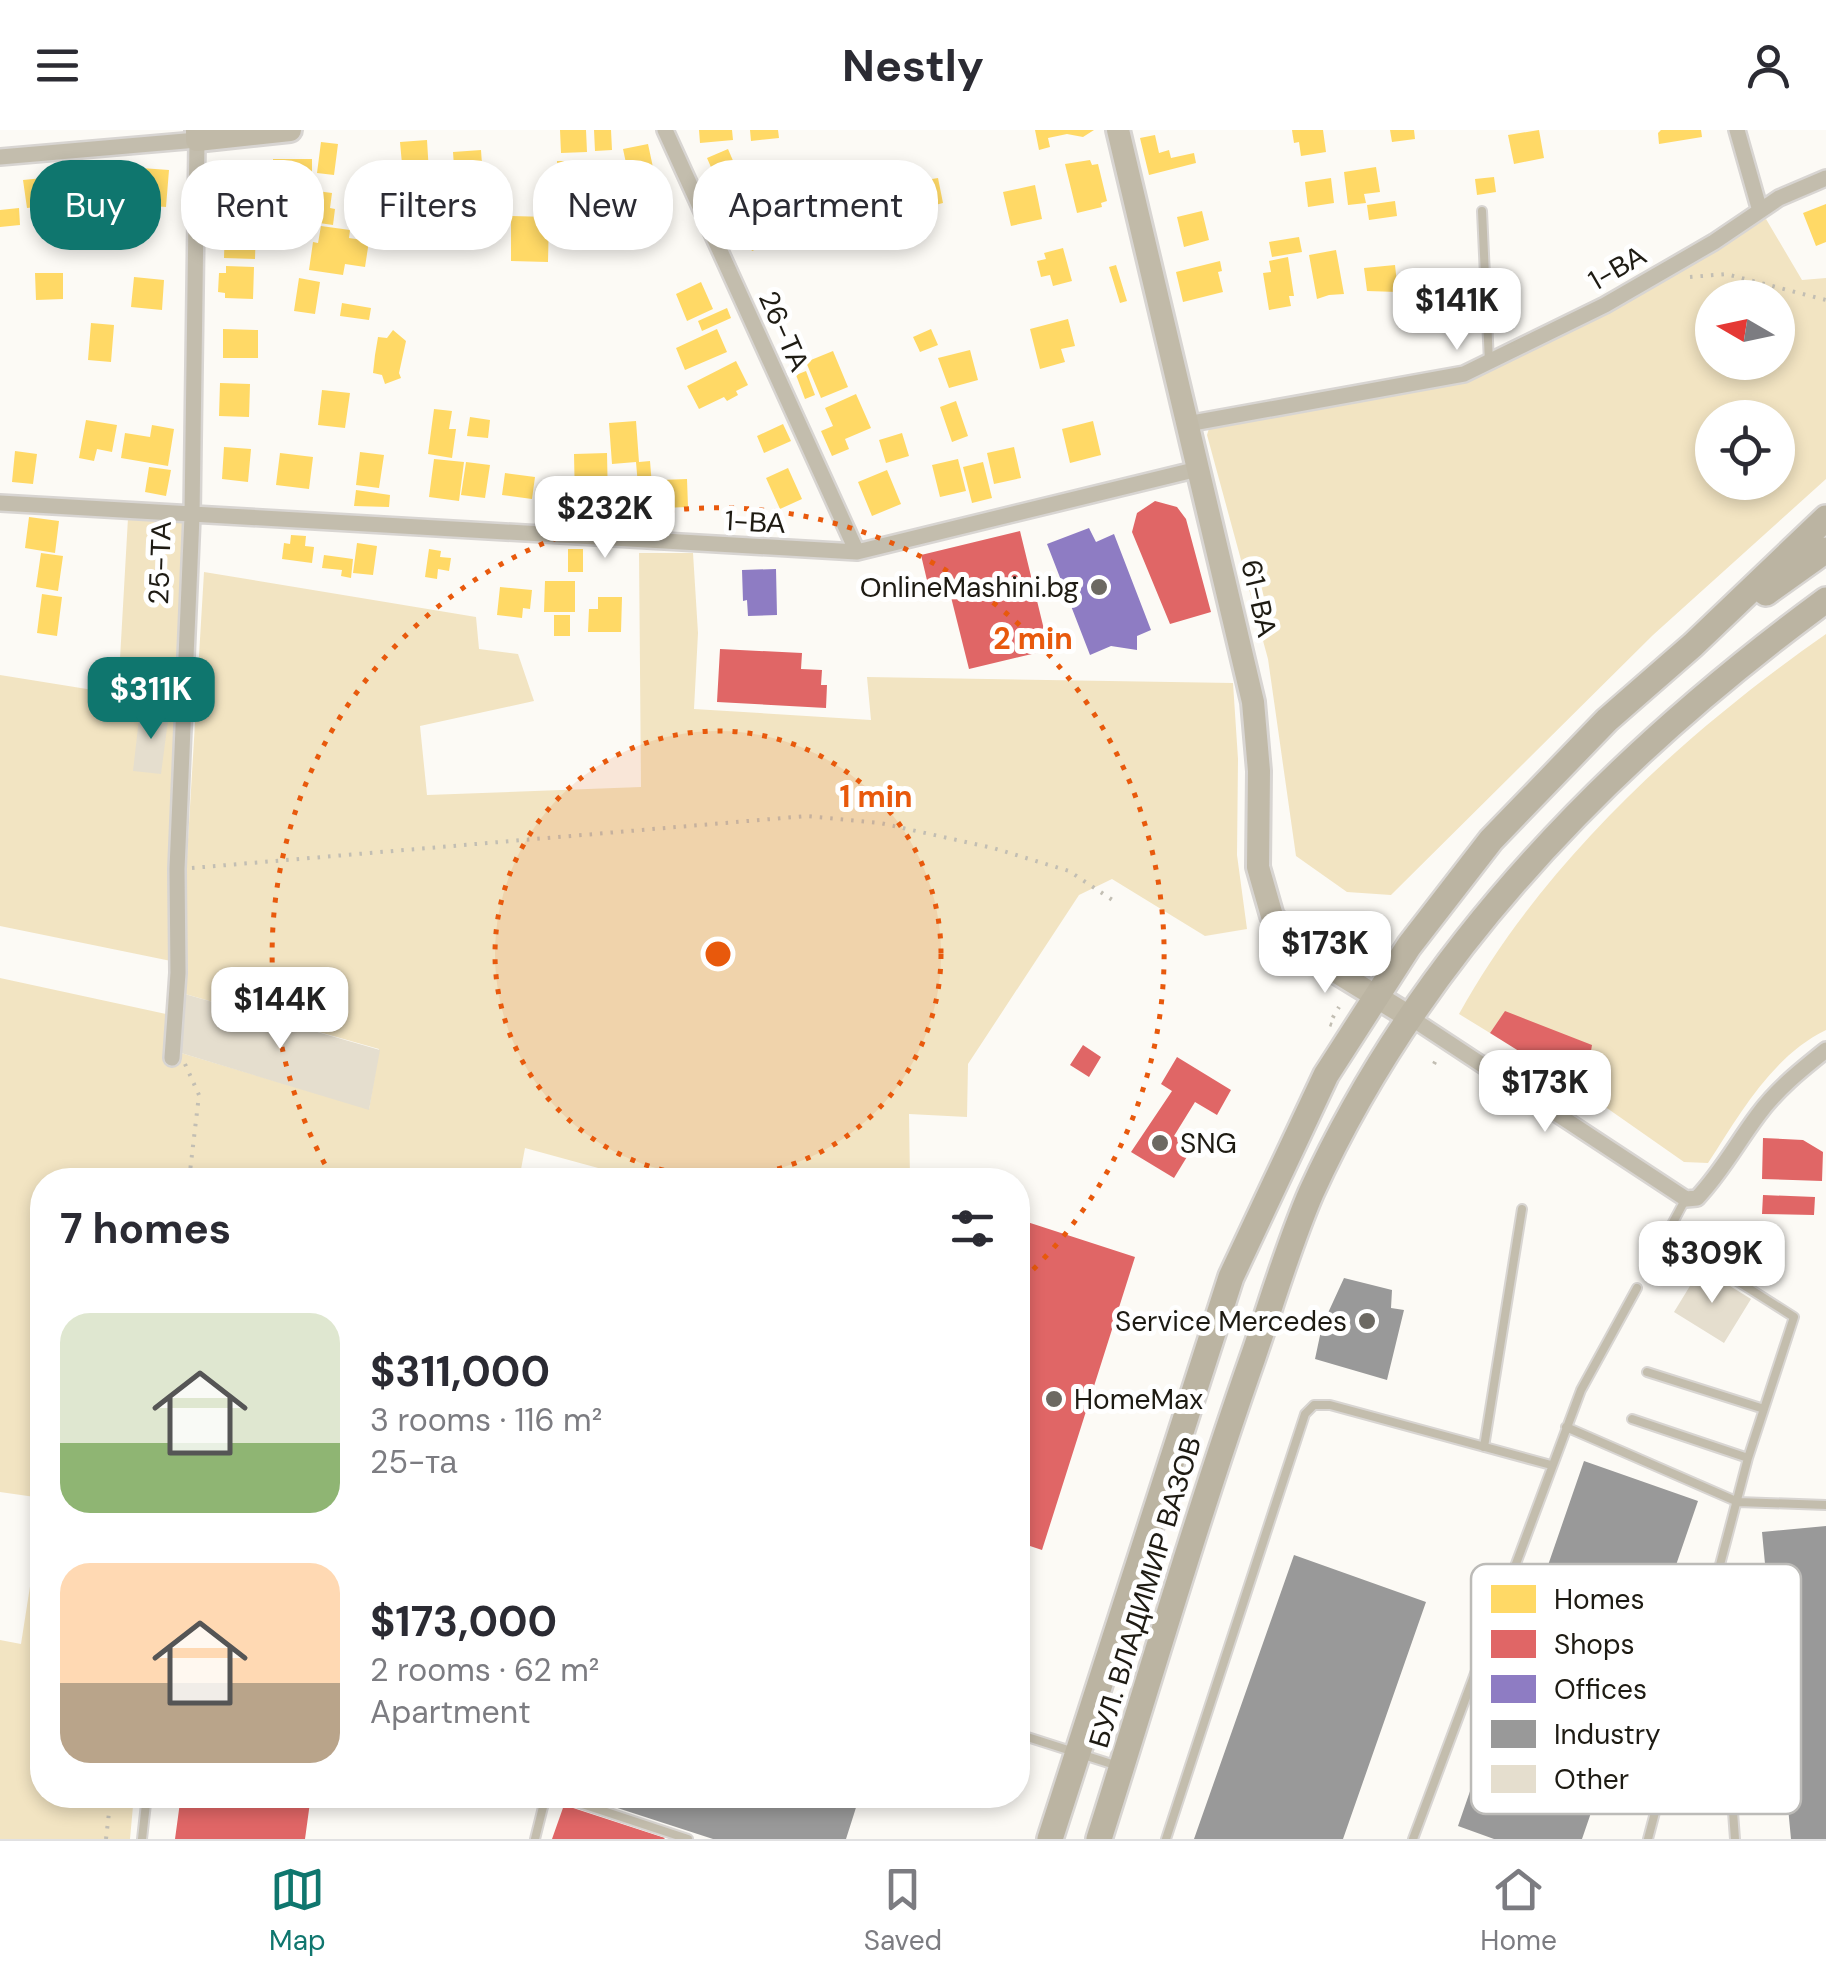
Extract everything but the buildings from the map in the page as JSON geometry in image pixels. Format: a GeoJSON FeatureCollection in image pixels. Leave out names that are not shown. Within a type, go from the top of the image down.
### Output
{"type":"FeatureCollection","features":[{"type":"Feature","properties":{"kind":"main road"},"geometry":{"type":"LineString","coordinates":[[1693,645],[1826,518]]}},
{"type":"Feature","properties":{"kind":"main road"},"geometry":{"type":"LineString","coordinates":[[1693,645],[1826,550]]}},
{"type":"Feature","properties":{"kind":"main road","name":"БУЛ. ВЛАДИМИР ВАЗОВ"},"geometry":{"type":"LineString","coordinates":[[1098,1839],[1231,1418],[1293,1238],[1337,1140],[1408,1016],[1530,862],[1678,716],[1822,605]]}},
{"type":"Feature","properties":{"kind":"main road","name":"БУЛ. ВЛАДИМИР ВАЗОВ"},"geometry":{"type":"LineString","coordinates":[[1050,1839],[1231,1276],[1326,1075],[1410,946],[1491,840],[1607,720],[1693,645]]}},
{"type":"Feature","properties":{"kind":"street"},"geometry":{"type":"LineString","coordinates":[[0,157],[197,135],[290,130]]}},
{"type":"Feature","properties":{"kind":"street","name":"26-ТА"},"geometry":{"type":"LineString","coordinates":[[665,130],[857,552]]}},
{"type":"Feature","properties":{"kind":"street","name":"61-ВА"},"geometry":{"type":"LineString","coordinates":[[1118,130],[1254,702],[1260,770],[1258,867],[1272,916],[1299,950],[1408,1016]]}},
{"type":"Feature","properties":{"kind":"street"},"geometry":{"type":"LineString","coordinates":[[1737,130],[1760,211]]}},
{"type":"Feature","properties":{"kind":"street","name":"25-ТА"},"geometry":{"type":"LineString","coordinates":[[172,1058],[192,516],[197,135]]}},
{"type":"Feature","properties":{"kind":"street","name":"1-ВА"},"geometry":{"type":"LineString","coordinates":[[1187,424],[1464,374],[1604,305],[1779,198],[1826,178]]}},
{"type":"Feature","properties":{"kind":"street","name":"1-ВА"},"geometry":{"type":"LineString","coordinates":[[0,502],[857,552],[1198,469]]}},
{"type":"Feature","properties":{"kind":"street"},"geometry":{"type":"LineString","coordinates":[[1408,1016],[1686,1199],[1697,1198],[1714,1181],[1758,1114],[1788,1080],[1826,1050]]}},
{"type":"Feature","properties":{"kind":"lane"},"geometry":{"type":"LineString","coordinates":[[1482,211],[1489,362]]}},
{"type":"Feature","properties":{"kind":"lane"},"geometry":{"type":"LineString","coordinates":[[1646,1270],[1686,1199]]}},
{"type":"Feature","properties":{"kind":"lane"},"geometry":{"type":"LineString","coordinates":[[1484,1447],[1522,1210]]}},
{"type":"Feature","properties":{"kind":"lane"},"geometry":{"type":"LineString","coordinates":[[1721,1564],[1748,1458],[1794,1317],[1723,1272]]}},
{"type":"Feature","properties":{"kind":"lane"},"geometry":{"type":"LineString","coordinates":[[1514,1564],[1581,1390],[1637,1288]]}},
{"type":"Feature","properties":{"kind":"lane"},"geometry":{"type":"LineString","coordinates":[[1647,1372],[1764,1408]]}},
{"type":"Feature","properties":{"kind":"lane"},"geometry":{"type":"LineString","coordinates":[[1166,1839],[1305,1414],[1314,1405],[1330,1405],[1551,1465]]}},
{"type":"Feature","properties":{"kind":"lane"},"geometry":{"type":"LineString","coordinates":[[1632,1418],[1748,1458]]}},
{"type":"Feature","properties":{"kind":"lane"},"geometry":{"type":"LineString","coordinates":[[1566,1428],[1738,1502],[1826,1505]]}},
{"type":"Feature","properties":{"kind":"lane"},"geometry":{"type":"LineString","coordinates":[[1413,1839],[1471,1682]]}},
{"type":"Feature","properties":{"kind":"lane"},"geometry":{"type":"LineString","coordinates":[[1030,1738],[1122,1767]]}},
{"type":"Feature","properties":{"kind":"lane"},"geometry":{"type":"LineString","coordinates":[[142,1839],[146,1808]]}},
{"type":"Feature","properties":{"kind":"lane"},"geometry":{"type":"LineString","coordinates":[[535,1839],[543,1808]]}},
{"type":"Feature","properties":{"kind":"lane"},"geometry":{"type":"LineString","coordinates":[[594,1808],[688,1839]]}},
{"type":"Feature","properties":{"kind":"lane"},"geometry":{"type":"LineString","coordinates":[[1648,1839],[1655,1814]]}},
{"type":"Feature","properties":{"kind":"lane"},"geometry":{"type":"LineString","coordinates":[[1733,1814],[1735,1839]]}},
{"type":"Feature","properties":{"kind":"path"},"geometry":{"type":"LineString","coordinates":[[1681,279],[1726,274],[1826,300]]}},
{"type":"Feature","properties":{"kind":"path"},"geometry":{"type":"LineString","coordinates":[[177,869],[807,816],[880,823],[993,848],[1069,871],[1114,901]]}},
{"type":"Feature","properties":{"kind":"path"},"geometry":{"type":"LineString","coordinates":[[1329,1024],[1338,1007]]}},
{"type":"Feature","properties":{"kind":"path"},"geometry":{"type":"LineString","coordinates":[[172,1058],[188,1066],[199,1095],[190,1168]]}},
{"type":"Feature","properties":{"kind":"path"},"geometry":{"type":"LineString","coordinates":[[106,1839],[109,1808]]}},
{"type":"Feature","properties":{"kind":"shaded area"},"geometry":{"type":"Polygon","coordinates":[[[1766,219],[1802,280],[1826,278],[1826,479],[1653,635],[1391,895],[1347,892],[1296,856],[1268,659],[1207,435],[1210,425],[1452,382],[1495,368],[1766,219]]]}},
{"type":"Feature","properties":{"kind":"shaded area"},"geometry":{"type":"Polygon","coordinates":[[[192,516],[171,961],[0,926],[0,675],[118,694],[128,518],[192,516]]]}},
{"type":"Feature","properties":{"kind":"shaded area"},"geometry":{"type":"Polygon","coordinates":[[[639,553],[693,553],[698,633],[694,709],[871,720],[867,677],[1233,683],[1238,759],[1237,855],[1247,929],[1205,936],[1112,879],[1079,895],[968,1064],[967,1117],[909,1114],[910,1168],[598,1168],[525,1148],[521,1168],[30,1168],[30,1496],[0,1492],[0,978],[166,1014],[173,1057],[181,1053],[369,1109],[379,1049],[185,994],[187,857],[204,572],[476,617],[479,649],[518,654],[534,701],[420,726],[427,795],[641,787],[639,553]]]}},
{"type":"Feature","properties":{"kind":"shaded area"},"geometry":{"type":"Polygon","coordinates":[[[1826,634],[1826,1030],[1806,1041],[1773,1071],[1708,1163],[1684,1162],[1584,1092],[1505,1012],[1490,1033],[1459,1014],[1532,905],[1621,804],[1721,713],[1826,634]]]}},
{"type":"Feature","properties":{"kind":"shaded area"},"geometry":{"type":"Polygon","coordinates":[[[30,1587],[30,1808],[133,1808],[130,1839],[0,1839],[0,1640],[21,1644],[30,1587]]]}},
{"type":"Feature","properties":{"kind":"place","name":"ОnlineMashini.bg"},"geometry":{"type":"Point","coordinates":[1099,587]}},
{"type":"Feature","properties":{"kind":"place","name":"SNG"},"geometry":{"type":"Point","coordinates":[1160,1143]}},
{"type":"Feature","properties":{"kind":"place","name":"Service Mercedes"},"geometry":{"type":"Point","coordinates":[1367,1321]}},
{"type":"Feature","properties":{"kind":"place","name":"HomeMax"},"geometry":{"type":"Point","coordinates":[1054,1399]}}]}
